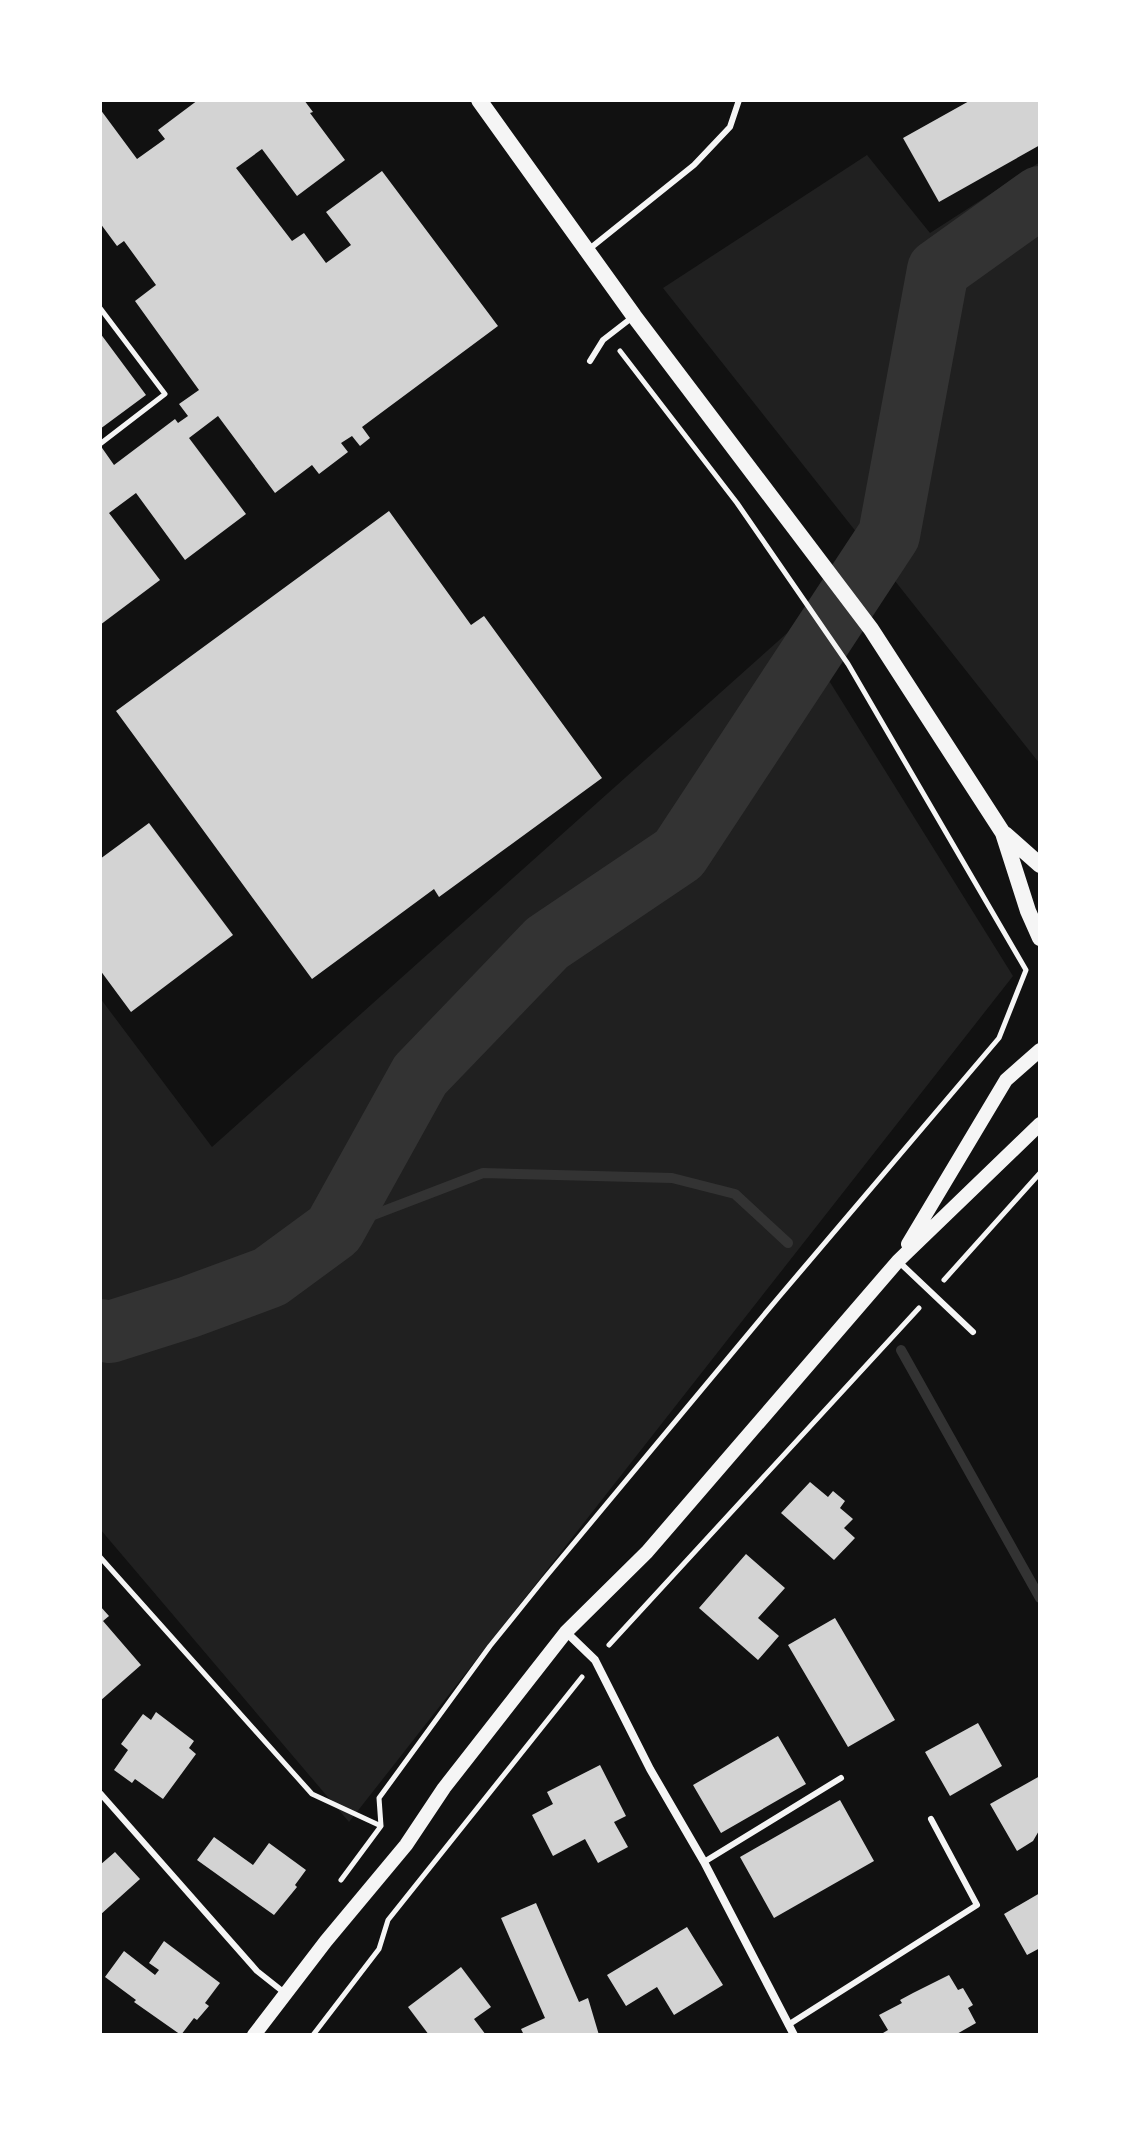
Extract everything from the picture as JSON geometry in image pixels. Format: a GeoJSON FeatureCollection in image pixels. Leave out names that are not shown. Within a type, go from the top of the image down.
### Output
{"type":"FeatureCollection","features":[{"type":"Feature","properties":{"kind":"main road"},"geometry":{"type":"LineString","coordinates":[[479,100],[634,316],[871,629],[1003,833],[1040,938]]}},
{"type":"Feature","properties":{"kind":"main road"},"geometry":{"type":"LineString","coordinates":[[1003,833],[1040,865]]}},
{"type":"Feature","properties":{"kind":"street"},"geometry":{"type":"LineString","coordinates":[[898,1261],[1006,1080],[1040,1050]]}},
{"type":"Feature","properties":{"kind":"street"},"geometry":{"type":"LineString","coordinates":[[254,2035],[326,1941],[406,1845],[444,1788],[566,1632],[647,1552],[898,1261],[1040,1124]]}},
{"type":"Feature","properties":{"kind":"street"},"geometry":{"type":"LineString","coordinates":[[566,1632],[595,1660],[650,1769],[704,1862],[794,2035]]}},
{"type":"Feature","properties":{"kind":"lane"},"geometry":{"type":"LineString","coordinates":[[588,250],[694,165],[730,127],[739,100]]}},
{"type":"Feature","properties":{"kind":"lane"},"geometry":{"type":"LineString","coordinates":[[590,361],[603,340],[634,316]]}},
{"type":"Feature","properties":{"kind":"lane"},"geometry":{"type":"LineString","coordinates":[[898,1261],[973,1332]]}},
{"type":"Feature","properties":{"kind":"lane"},"geometry":{"type":"LineString","coordinates":[[704,1862],[841,1778]]}},
{"type":"Feature","properties":{"kind":"lane"},"geometry":{"type":"LineString","coordinates":[[100,1793],[257,1971],[286,1994]]}},
{"type":"Feature","properties":{"kind":"lane"},"geometry":{"type":"LineString","coordinates":[[788,2025],[977,1905],[931,1819]]}},
{"type":"Feature","properties":{"kind":"path"},"geometry":{"type":"LineString","coordinates":[[100,308],[165,394],[100,444]]}},
{"type":"Feature","properties":{"kind":"path"},"geometry":{"type":"LineString","coordinates":[[100,1557],[312,1794],[381,1826],[379,1798],[490,1646],[758,1321],[999,1038],[1013,1008],[1026,970],[848,664],[737,503],[612,341],[634,316]]}},
{"type":"Feature","properties":{"kind":"path"},"geometry":{"type":"LineString","coordinates":[[313,2035],[379,1949],[388,1920],[595,1660],[1040,1173]]}},
{"type":"Feature","properties":{"kind":"shaded area"},"geometry":{"type":"Polygon","coordinates":[[[867,155],[930,233],[1040,162],[1040,764],[663,288],[867,155]]]}},
{"type":"Feature","properties":{"kind":"shaded area"},"geometry":{"type":"Polygon","coordinates":[[[795,626],[1013,976],[349,1822],[100,1529],[100,998],[212,1147],[795,626]]]}},
{"type":"Feature","properties":{"kind":"building"},"geometry":{"type":"Polygon","coordinates":[[[198,100],[304,100],[345,160],[297,196],[262,149],[236,168],[292,241],[304,233],[326,263],[351,245],[326,212],[382,171],[498,326],[362,427],[370,438],[360,446],[352,436],[341,443],[348,452],[319,474],[312,465],[275,493],[218,416],[189,438],[246,514],[185,560],[136,493],[109,513],[160,580],[100,625],[100,445],[114,465],[175,419],[178,423],[188,416],[179,404],[199,390],[135,301],[156,285],[124,241],[117,246],[100,223],[100,109],[137,159],[165,139],[158,130],[198,100]]]}},
{"type":"Feature","properties":{"kind":"building"},"geometry":{"type":"Polygon","coordinates":[[[971,100],[1040,100],[1040,145],[939,202],[903,138],[971,100]]]}},
{"type":"Feature","properties":{"kind":"building"},"geometry":{"type":"Polygon","coordinates":[[[100,333],[146,395],[100,429],[100,333]]]}},
{"type":"Feature","properties":{"kind":"building"},"geometry":{"type":"Polygon","coordinates":[[[389,511],[471,625],[484,616],[602,778],[439,897],[434,889],[312,979],[116,711],[389,511]]]}},
{"type":"Feature","properties":{"kind":"building"},"geometry":{"type":"Polygon","coordinates":[[[149,823],[233,935],[131,1012],[100,970],[100,859],[149,823]]]}},
{"type":"Feature","properties":{"kind":"building"},"geometry":{"type":"Polygon","coordinates":[[[810,1482],[828,1497],[833,1491],[845,1501],[840,1508],[853,1519],[844,1528],[855,1538],[834,1560],[781,1513],[810,1482]]]}},
{"type":"Feature","properties":{"kind":"building"},"geometry":{"type":"Polygon","coordinates":[[[746,1554],[785,1588],[758,1618],[779,1636],[758,1660],[699,1608],[746,1554]]]}},
{"type":"Feature","properties":{"kind":"building"},"geometry":{"type":"Polygon","coordinates":[[[100,1606],[109,1616],[103,1621],[141,1665],[100,1701],[100,1606]]]}},
{"type":"Feature","properties":{"kind":"building"},"geometry":{"type":"Polygon","coordinates":[[[835,1618],[895,1720],[848,1747],[788,1645],[835,1618]]]}},
{"type":"Feature","properties":{"kind":"building"},"geometry":{"type":"Polygon","coordinates":[[[156,1712],[194,1741],[189,1748],[196,1754],[163,1799],[135,1779],[132,1783],[114,1770],[128,1750],[121,1744],[143,1714],[151,1720],[156,1712]]]}},
{"type":"Feature","properties":{"kind":"building"},"geometry":{"type":"Polygon","coordinates":[[[978,1723],[1002,1766],[950,1796],[925,1752],[978,1723]]]}},
{"type":"Feature","properties":{"kind":"building"},"geometry":{"type":"Polygon","coordinates":[[[778,1736],[806,1784],[721,1833],[693,1785],[778,1736]]]}},
{"type":"Feature","properties":{"kind":"building"},"geometry":{"type":"Polygon","coordinates":[[[600,1765],[626,1816],[614,1822],[628,1847],[598,1863],[585,1839],[553,1856],[532,1815],[553,1804],[547,1792],[600,1765]]]}},
{"type":"Feature","properties":{"kind":"building"},"geometry":{"type":"Polygon","coordinates":[[[1040,1776],[1040,1829],[1033,1841],[1017,1851],[990,1804],[1040,1776]]]}},
{"type":"Feature","properties":{"kind":"building"},"geometry":{"type":"Polygon","coordinates":[[[840,1800],[874,1861],[774,1918],[740,1857],[840,1800]]]}},
{"type":"Feature","properties":{"kind":"building"},"geometry":{"type":"Polygon","coordinates":[[[214,1837],[253,1865],[269,1843],[306,1870],[295,1885],[297,1887],[274,1915],[197,1860],[214,1837]]]}},
{"type":"Feature","properties":{"kind":"building"},"geometry":{"type":"Polygon","coordinates":[[[115,1852],[140,1879],[100,1915],[100,1865],[115,1852]]]}},
{"type":"Feature","properties":{"kind":"building"},"geometry":{"type":"Polygon","coordinates":[[[1040,1893],[1040,1948],[1027,1955],[1004,1914],[1040,1893]]]}},
{"type":"Feature","properties":{"kind":"building"},"geometry":{"type":"Polygon","coordinates":[[[536,1903],[579,2002],[588,1998],[599,2035],[524,2035],[521,2029],[545,2018],[501,1918],[536,1903]]]}},
{"type":"Feature","properties":{"kind":"building"},"geometry":{"type":"Polygon","coordinates":[[[687,1927],[723,1985],[674,2015],[657,1987],[626,2006],[607,1975],[687,1927]]]}},
{"type":"Feature","properties":{"kind":"building"},"geometry":{"type":"Polygon","coordinates":[[[164,1941],[220,1983],[205,2003],[209,2006],[197,2020],[194,2018],[181,2035],[105,1977],[124,1951],[155,1975],[159,1970],[149,1963],[164,1941]]]}},
{"type":"Feature","properties":{"kind":"building"},"geometry":{"type":"Polygon","coordinates":[[[461,1967],[491,2007],[474,2019],[486,2035],[429,2035],[408,2007],[461,1967]]]}},
{"type":"Feature","properties":{"kind":"building"},"geometry":{"type":"Polygon","coordinates":[[[949,1975],[958,1990],[963,1988],[973,2005],[968,2008],[976,2023],[955,2035],[883,2033],[888,2030],[879,2015],[902,2003],[900,2000],[949,1975]]]}},
{"type":"Feature","properties":{"kind":"waterway"},"geometry":{"type":"LineString","coordinates":[[100,1330],[110,1332],[270,1277],[334,1230],[420,1075],[547,943],[679,854],[889,535],[938,270],[1040,197]]}},
{"type":"Feature","properties":{"kind":"waterway"},"geometry":{"type":"LineString","coordinates":[[334,1230],[483,1173],[672,1178],[735,1194],[788,1243]]}},
{"type":"Feature","properties":{"kind":"waterway"},"geometry":{"type":"LineString","coordinates":[[901,1350],[1040,1598]]}}]}
